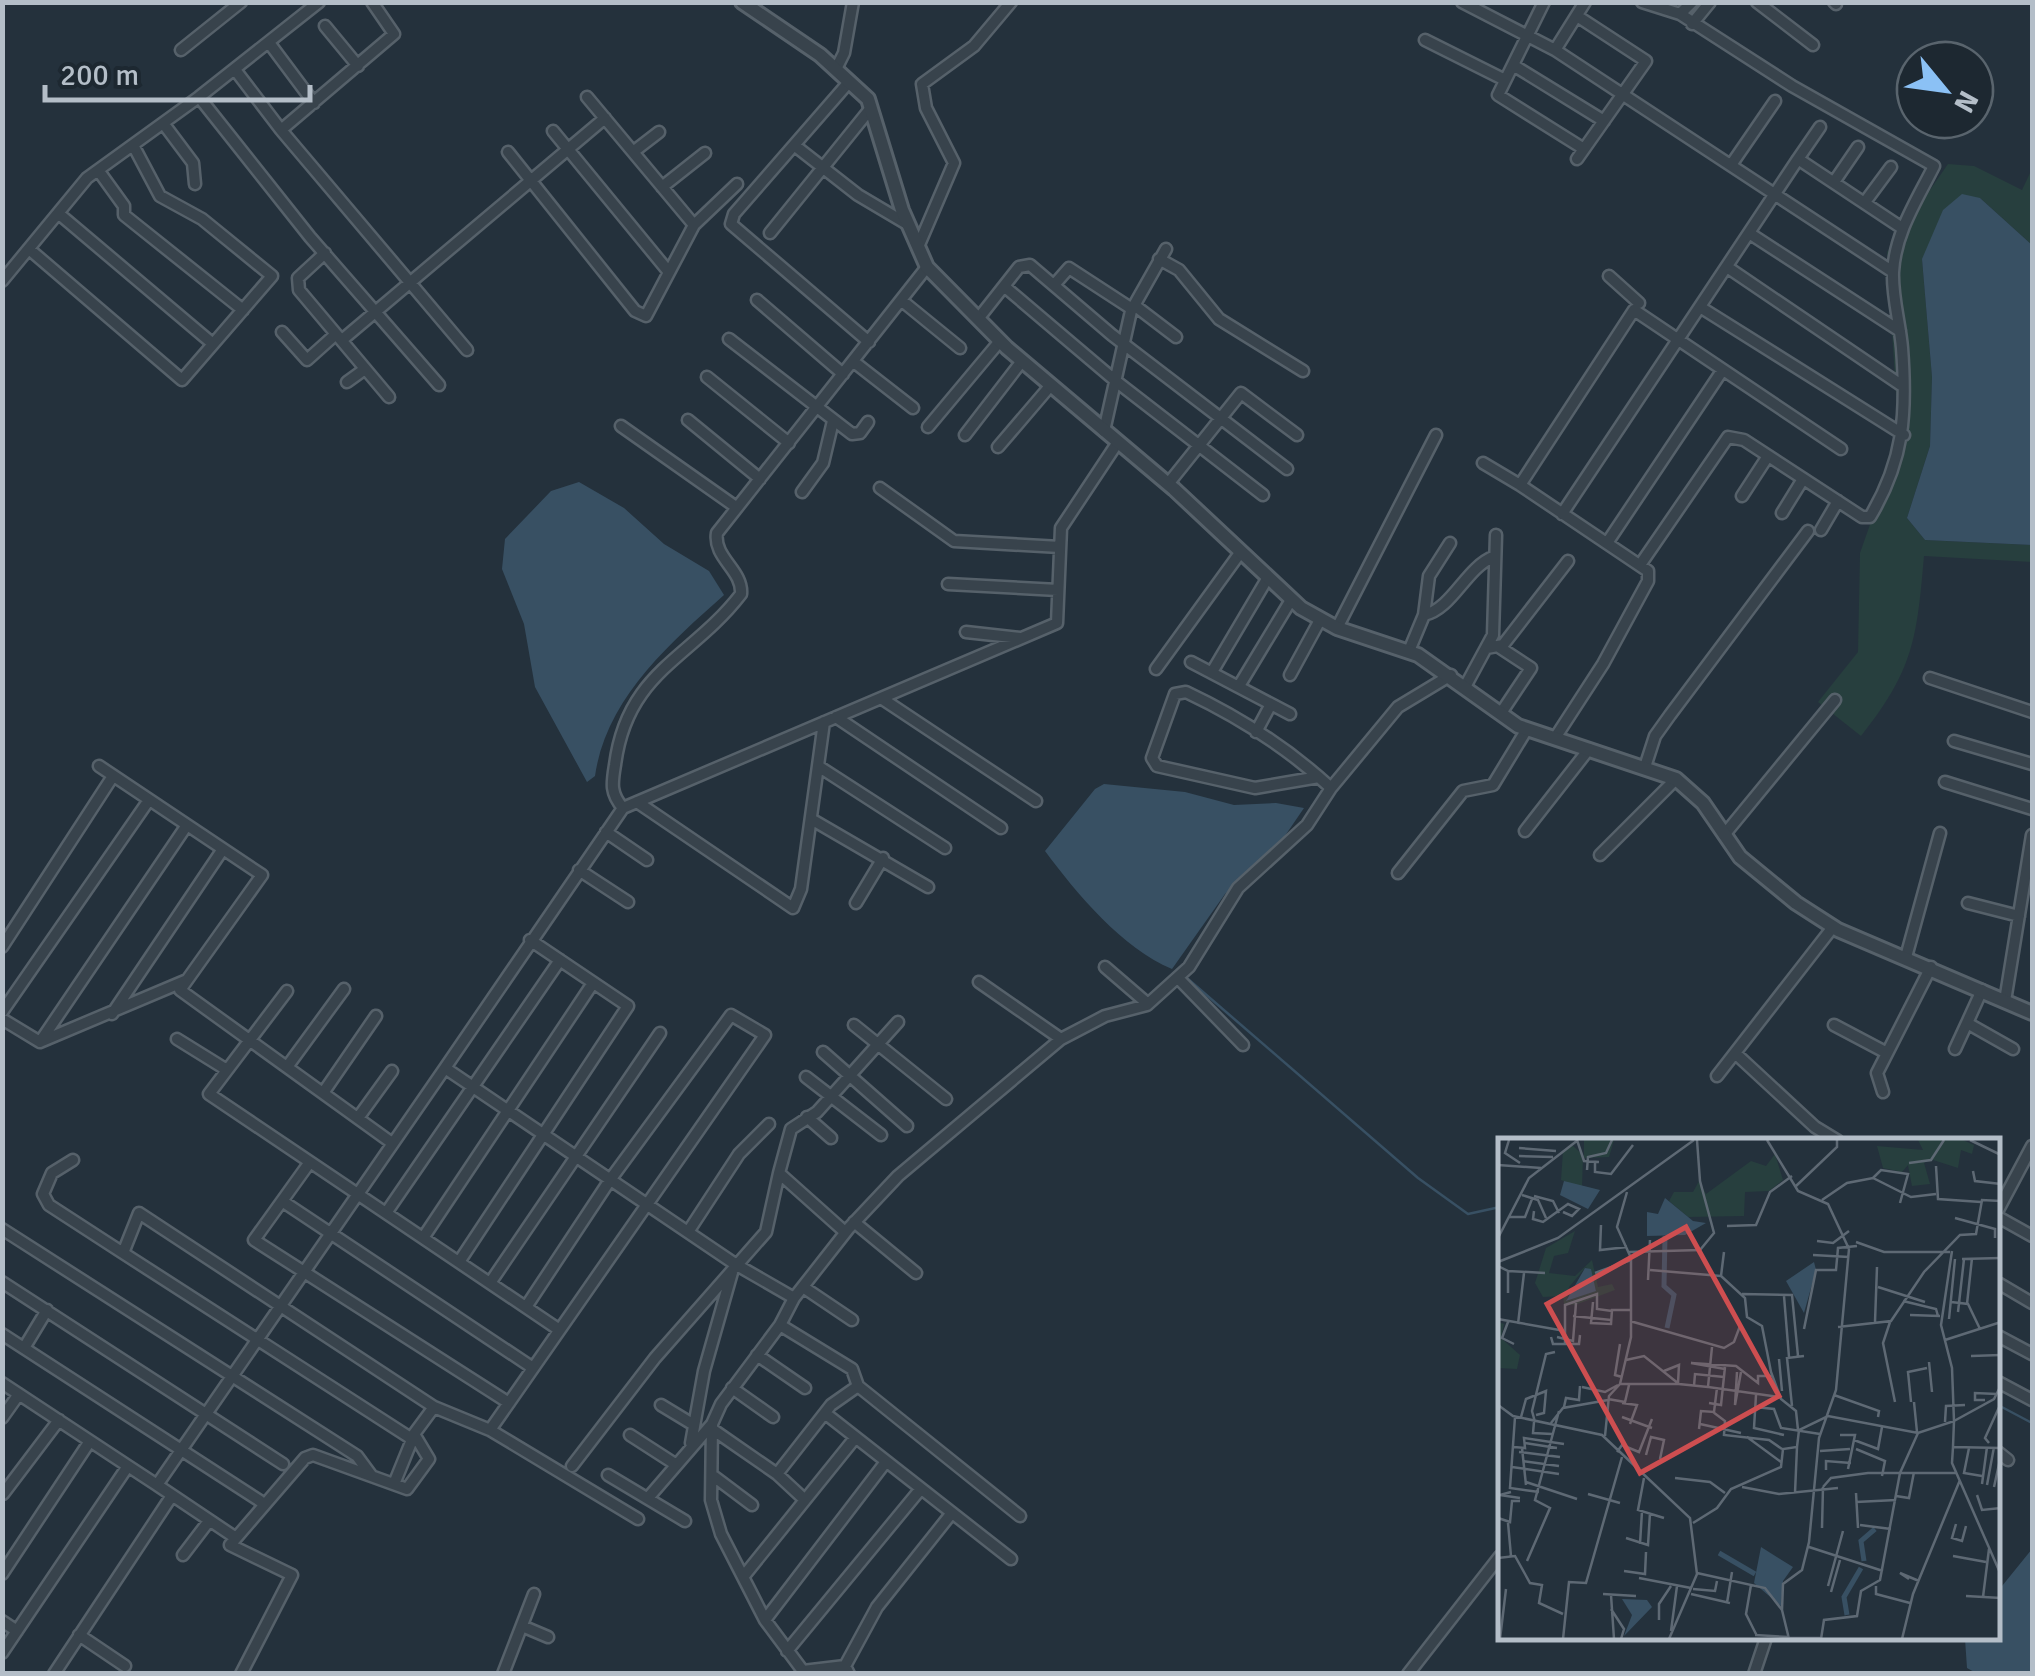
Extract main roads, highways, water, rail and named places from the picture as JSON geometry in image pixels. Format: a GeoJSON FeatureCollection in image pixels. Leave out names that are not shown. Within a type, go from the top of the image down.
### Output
{"type":"FeatureCollection","features":[{"type":"Feature","properties":{"kind":"water"},"geometry":{"type":"Polygon","coordinates":[[[1962,194],[1980,198],[2032,245],[2032,545],[1925,540],[1907,518],[1930,446],[1932,377],[1922,259],[1943,210],[1962,194]]]}},
{"type":"Feature","properties":{"kind":"water"},"geometry":{"type":"Polygon","coordinates":[[[579,482],[624,508],[664,544],[709,571],[724,595],[661,654],[626,698],[601,748],[595,776],[587,782],[535,687],[524,624],[502,569],[505,539],[551,491],[579,482]]]}},
{"type":"Feature","properties":{"kind":"water"},"geometry":{"type":"Polygon","coordinates":[[[1104,784],[1185,792],[1234,805],[1276,803],[1304,808],[1278,846],[1225,894],[1172,969],[1118,934],[1045,851],[1095,789],[1104,784]]]}},
{"type":"Feature","properties":{"kind":"water"},"geometry":{"type":"Polygon","coordinates":[[[2032,1549],[2032,1673],[1976,1673],[1967,1668],[1965,1641],[2000,1641],[2000,1589],[2032,1549]]]}},
{"type":"Feature","properties":{"kind":"waterway"},"geometry":{"type":"LineString","coordinates":[[1188,979],[1418,1178],[1468,1214],[1498,1207]]}},
{"type":"Feature","properties":{"kind":"waterway"},"geometry":{"type":"LineString","coordinates":[[2000,1406],[2032,1423]]}}]}
